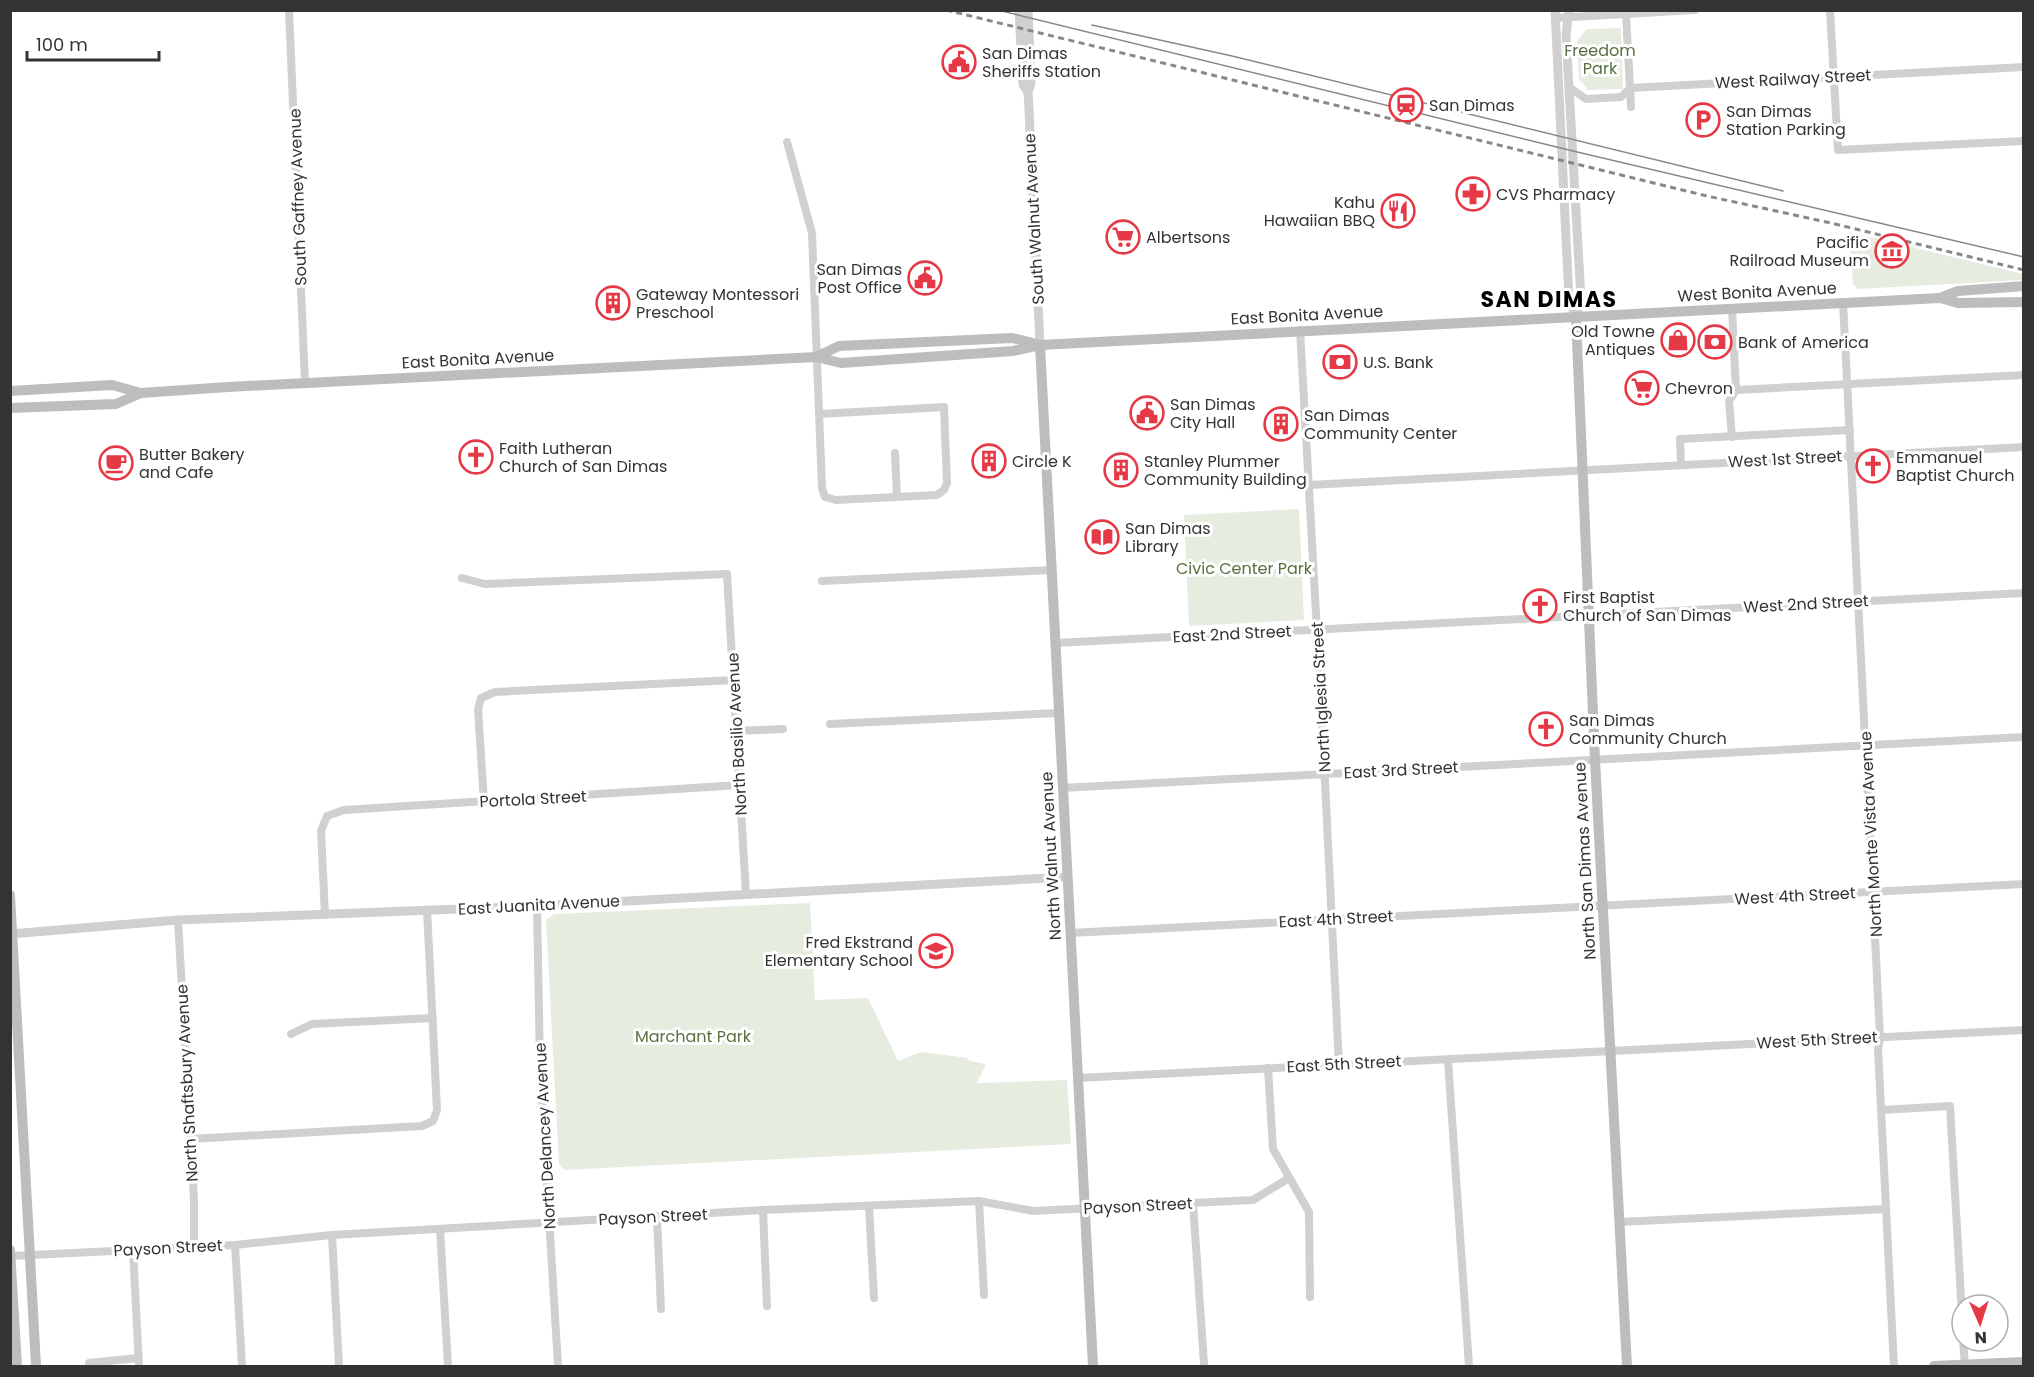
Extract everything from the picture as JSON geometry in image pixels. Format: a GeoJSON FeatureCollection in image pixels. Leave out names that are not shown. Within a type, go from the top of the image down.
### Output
{"type":"FeatureCollection","features":[{"type":"Feature","properties":{"kind":"main road","name":"West Bonita Avenue"},"geometry":{"type":"LineString","coordinates":[[1940,298],[1958,291],[2024,286]]}},
{"type":"Feature","properties":{"kind":"main road","name":"West Bonita Avenue"},"geometry":{"type":"LineString","coordinates":[[1576,317],[1940,298],[1958,303],[2024,302]]}},
{"type":"Feature","properties":{"kind":"main road","name":"East Bonita Avenue"},"geometry":{"type":"LineString","coordinates":[[10,408],[116,404],[141,393],[305,383],[816,357],[841,363],[1013,351],[1040,345],[1576,317]]}},
{"type":"Feature","properties":{"kind":"main road","name":"North San Dimas Avenue"},"geometry":{"type":"LineString","coordinates":[[1576,317],[1595,760],[1627,1366]]}},
{"type":"Feature","properties":{"kind":"main road","name":"East Bonita Avenue"},"geometry":{"type":"LineString","coordinates":[[816,357],[839,346],[1012,338],[1040,345]]}},
{"type":"Feature","properties":{"kind":"main road","name":"North Walnut Avenue"},"geometry":{"type":"LineString","coordinates":[[1040,345],[1093,1366]]}},
{"type":"Feature","properties":{"kind":"main road","name":"East Bonita Avenue"},"geometry":{"type":"LineString","coordinates":[[10,391],[112,384],[141,393]]}},
{"type":"Feature","properties":{"kind":"main road"},"geometry":{"type":"LineString","coordinates":[[10,895],[36,1366]]}},
{"type":"Feature","properties":{"kind":"main road"},"geometry":{"type":"LineString","coordinates":[[10,1250],[17,1366]]}},
{"type":"Feature","properties":{"kind":"main road"},"geometry":{"type":"LineString","coordinates":[[1934,1366],[2024,1362]]}},
{"type":"Feature","properties":{"kind":"street","name":"South Gaffney Avenue"},"geometry":{"type":"LineString","coordinates":[[290,10],[305,383]]}},
{"type":"Feature","properties":{"kind":"street","name":"South Walnut Avenue"},"geometry":{"type":"LineString","coordinates":[[1019,10],[1023,85],[1028,92]]}},
{"type":"Feature","properties":{"kind":"street","name":"South Walnut Avenue"},"geometry":{"type":"LineString","coordinates":[[1028,10],[1031,84],[1028,92],[1040,345]]}},
{"type":"Feature","properties":{"kind":"street"},"geometry":{"type":"LineString","coordinates":[[1576,317],[1569,300],[1555,14],[1626,14],[1695,10]]}},
{"type":"Feature","properties":{"kind":"street"},"geometry":{"type":"LineString","coordinates":[[1830,10],[1838,150],[2024,141]]}},
{"type":"Feature","properties":{"kind":"street"},"geometry":{"type":"LineString","coordinates":[[1568,14],[1566,35],[1581,299],[1576,317]]}},
{"type":"Feature","properties":{"kind":"street"},"geometry":{"type":"LineString","coordinates":[[1626,14],[1631,107]]}},
{"type":"Feature","properties":{"kind":"street","name":"West Railway Street"},"geometry":{"type":"LineString","coordinates":[[1570,88],[1586,99],[1621,97],[1630,88],[2024,67]]}},
{"type":"Feature","properties":{"kind":"street"},"geometry":{"type":"LineString","coordinates":[[787,142],[812,233],[822,488],[825,497],[836,500],[937,495],[944,490],[947,483],[944,407],[820,414]]}},
{"type":"Feature","properties":{"kind":"street","name":"North Monte Vista Avenue"},"geometry":{"type":"LineString","coordinates":[[1843,302],[1881,1037],[1878,1050],[1894,1366]]}},
{"type":"Feature","properties":{"kind":"street"},"geometry":{"type":"LineString","coordinates":[[1732,308],[1736,390],[1729,401],[1732,437]]}},
{"type":"Feature","properties":{"kind":"street","name":"North Iglesia Street"},"geometry":{"type":"LineString","coordinates":[[1300,330],[1339,1065]]}},
{"type":"Feature","properties":{"kind":"street"},"geometry":{"type":"LineString","coordinates":[[1736,390],[2024,375]]}},
{"type":"Feature","properties":{"kind":"street"},"geometry":{"type":"LineString","coordinates":[[1681,464],[1680,439],[1850,430]]}},
{"type":"Feature","properties":{"kind":"street","name":"West 1st Street"},"geometry":{"type":"LineString","coordinates":[[1309,484],[2024,447]]}},
{"type":"Feature","properties":{"kind":"street"},"geometry":{"type":"LineString","coordinates":[[895,453],[897,497]]}},
{"type":"Feature","properties":{"kind":"street"},"geometry":{"type":"LineString","coordinates":[[822,581],[1051,570]]}},
{"type":"Feature","properties":{"kind":"street","name":"North Basilio Avenue"},"geometry":{"type":"LineString","coordinates":[[462,578],[485,584],[727,574],[746,895]]}},
{"type":"Feature","properties":{"kind":"street","name":"West 2nd Street"},"geometry":{"type":"LineString","coordinates":[[1589,616],[2024,593]]}},
{"type":"Feature","properties":{"kind":"street","name":"East 2nd Street"},"geometry":{"type":"LineString","coordinates":[[1054,643],[1589,616]]}},
{"type":"Feature","properties":{"kind":"street"},"geometry":{"type":"LineString","coordinates":[[484,802],[478,709],[482,698],[495,692],[734,680]]}},
{"type":"Feature","properties":{"kind":"street"},"geometry":{"type":"LineString","coordinates":[[830,724],[1058,713]]}},
{"type":"Feature","properties":{"kind":"street"},"geometry":{"type":"LineString","coordinates":[[737,730],[783,729]]}},
{"type":"Feature","properties":{"kind":"street","name":"East 3rd Street"},"geometry":{"type":"LineString","coordinates":[[1062,788],[2024,738]]}},
{"type":"Feature","properties":{"kind":"street","name":"Portola Street"},"geometry":{"type":"LineString","coordinates":[[326,915],[321,831],[327,816],[344,810],[740,785]]}},
{"type":"Feature","properties":{"kind":"street","name":"East Juanita Avenue"},"geometry":{"type":"LineString","coordinates":[[12,934],[178,920],[537,906],[1067,877]]}},
{"type":"Feature","properties":{"kind":"street","name":"West 4th Street"},"geometry":{"type":"LineString","coordinates":[[1603,907],[2024,884]]}},
{"type":"Feature","properties":{"kind":"street","name":"North Delancey Avenue"},"geometry":{"type":"LineString","coordinates":[[537,906],[540,1066],[558,1366]]}},
{"type":"Feature","properties":{"kind":"street","name":"East 4th Street"},"geometry":{"type":"LineString","coordinates":[[1070,933],[1603,907]]}},
{"type":"Feature","properties":{"kind":"street"},"geometry":{"type":"LineString","coordinates":[[190,1139],[422,1126],[433,1120],[437,1110],[428,910]]}},
{"type":"Feature","properties":{"kind":"street","name":"North Shaftsbury Avenue"},"geometry":{"type":"LineString","coordinates":[[178,920],[194,1201],[194,1246]]}},
{"type":"Feature","properties":{"kind":"street"},"geometry":{"type":"LineString","coordinates":[[291,1034],[312,1024],[433,1018]]}},
{"type":"Feature","properties":{"kind":"street","name":"West 5th Street"},"geometry":{"type":"LineString","coordinates":[[1611,1052],[2024,1030]]}},
{"type":"Feature","properties":{"kind":"street","name":"East 5th Street"},"geometry":{"type":"LineString","coordinates":[[1078,1078],[1611,1052]]}},
{"type":"Feature","properties":{"kind":"street"},"geometry":{"type":"LineString","coordinates":[[1448,1060],[1469,1366]]}},
{"type":"Feature","properties":{"kind":"street"},"geometry":{"type":"LineString","coordinates":[[1268,1068],[1273,1149],[1309,1212],[1310,1297]]}},
{"type":"Feature","properties":{"kind":"street"},"geometry":{"type":"LineString","coordinates":[[1882,1110],[1950,1106],[1961,1293]]}},
{"type":"Feature","properties":{"kind":"street","name":"Payson Street"},"geometry":{"type":"LineString","coordinates":[[11,1256],[235,1245],[332,1235],[763,1210],[979,1201],[1033,1211],[1253,1200],[1289,1178]]}},
{"type":"Feature","properties":{"kind":"street"},"geometry":{"type":"LineString","coordinates":[[979,1201],[984,1295]]}},
{"type":"Feature","properties":{"kind":"street"},"geometry":{"type":"LineString","coordinates":[[1193,1203],[1204,1364]]}},
{"type":"Feature","properties":{"kind":"street"},"geometry":{"type":"LineString","coordinates":[[869,1206],[874,1298]]}},
{"type":"Feature","properties":{"kind":"street"},"geometry":{"type":"LineString","coordinates":[[1619,1222],[1886,1209]]}},
{"type":"Feature","properties":{"kind":"street"},"geometry":{"type":"LineString","coordinates":[[763,1210],[767,1306]]}},
{"type":"Feature","properties":{"kind":"street"},"geometry":{"type":"LineString","coordinates":[[657,1217],[661,1309]]}},
{"type":"Feature","properties":{"kind":"street"},"geometry":{"type":"LineString","coordinates":[[440,1229],[448,1366]]}},
{"type":"Feature","properties":{"kind":"street"},"geometry":{"type":"LineString","coordinates":[[332,1235],[339,1366]]}},
{"type":"Feature","properties":{"kind":"street"},"geometry":{"type":"LineString","coordinates":[[235,1245],[242,1366]]}},
{"type":"Feature","properties":{"kind":"street"},"geometry":{"type":"LineString","coordinates":[[89,1363],[139,1362],[133,1250]]}},
{"type":"Feature","properties":{"kind":"street"},"geometry":{"type":"LineString","coordinates":[[1964,1353],[1965,1365]]}},
{"type":"Feature","properties":{"kind":"green space","name":"Freedom Park"},"geometry":{"type":"Polygon","coordinates":[[[1621,28],[1623,89],[1587,90],[1579,79],[1577,41],[1587,29],[1621,28]]]}},
{"type":"Feature","properties":{"kind":"green space"},"geometry":{"type":"Polygon","coordinates":[[[1849,232],[2023,274],[2023,280],[1858,289],[1853,284],[1849,232]]]}},
{"type":"Feature","properties":{"kind":"green space","name":"Civic Center Park"},"geometry":{"type":"Polygon","coordinates":[[[1299,509],[1304,620],[1189,626],[1184,515],[1299,509]]]}},
{"type":"Feature","properties":{"kind":"green space","name":"Marchant Park"},"geometry":{"type":"Polygon","coordinates":[[[810,903],[815,1000],[868,998],[898,1061],[921,1052],[968,1058],[969,1061],[986,1064],[977,1083],[1067,1080],[1071,1144],[565,1170],[559,1165],[546,920],[554,914],[810,903]]]}},
{"type":"Feature","properties":{"kind":"tram line"},"geometry":{"type":"LineString","coordinates":[[998,10],[1573,151],[2024,257]]}},
{"type":"Feature","properties":{"kind":"tram line"},"geometry":{"type":"LineString","coordinates":[[1092,25],[1232,56],[1783,191]]}},
{"type":"Feature","properties":{"kind":"railway"},"geometry":{"type":"LineString","coordinates":[[946,10],[1707,196],[1831,223],[2024,270]]}},
{"type":"Feature","properties":{"kind":"place","name":"San Dimas Sheriffs Station"},"geometry":{"type":"Point","coordinates":[959,62]}},
{"type":"Feature","properties":{"kind":"place","name":"San Dimas"},"geometry":{"type":"Point","coordinates":[1406,105]}},
{"type":"Feature","properties":{"kind":"place","name":"San Dimas Station Parking"},"geometry":{"type":"Point","coordinates":[1703,120]}},
{"type":"Feature","properties":{"kind":"place","name":"CVS Pharmacy"},"geometry":{"type":"Point","coordinates":[1473,194]}},
{"type":"Feature","properties":{"kind":"place","name":"Kahu Hawaiian BBQ"},"geometry":{"type":"Point","coordinates":[1398,211]}},
{"type":"Feature","properties":{"kind":"place","name":"Albertsons"},"geometry":{"type":"Point","coordinates":[1123,237]}},
{"type":"Feature","properties":{"kind":"place","name":"Pacific Railroad Museum"},"geometry":{"type":"Point","coordinates":[1892,251]}},
{"type":"Feature","properties":{"kind":"place","name":"San Dimas Post Office"},"geometry":{"type":"Point","coordinates":[925,278]}},
{"type":"Feature","properties":{"kind":"place","name":"Gateway Montessori Preschool"},"geometry":{"type":"Point","coordinates":[613,303]}},
{"type":"Feature","properties":{"kind":"place","name":"Old Towne Antiques"},"geometry":{"type":"Point","coordinates":[1678,340]}},
{"type":"Feature","properties":{"kind":"place","name":"Bank of America"},"geometry":{"type":"Point","coordinates":[1715,342]}},
{"type":"Feature","properties":{"kind":"place","name":"U.S. Bank"},"geometry":{"type":"Point","coordinates":[1340,362]}},
{"type":"Feature","properties":{"kind":"place","name":"Chevron"},"geometry":{"type":"Point","coordinates":[1642,388]}},
{"type":"Feature","properties":{"kind":"place","name":"San Dimas City Hall"},"geometry":{"type":"Point","coordinates":[1147,413]}},
{"type":"Feature","properties":{"kind":"place","name":"San Dimas Community Center"},"geometry":{"type":"Point","coordinates":[1281,424]}},
{"type":"Feature","properties":{"kind":"place","name":"Faith Lutheran Church of San Dimas"},"geometry":{"type":"Point","coordinates":[476,457]}},
{"type":"Feature","properties":{"kind":"place","name":"Circle K"},"geometry":{"type":"Point","coordinates":[989,461]}},
{"type":"Feature","properties":{"kind":"place","name":"Butter Bakery and Cafe"},"geometry":{"type":"Point","coordinates":[116,463]}},
{"type":"Feature","properties":{"kind":"place","name":"Emmanuel Baptist Church"},"geometry":{"type":"Point","coordinates":[1873,466]}},
{"type":"Feature","properties":{"kind":"place","name":"Stanley Plummer Community Building"},"geometry":{"type":"Point","coordinates":[1121,470]}},
{"type":"Feature","properties":{"kind":"place","name":"San Dimas Library"},"geometry":{"type":"Point","coordinates":[1102,537]}},
{"type":"Feature","properties":{"kind":"place","name":"First Baptist Church of San Dimas"},"geometry":{"type":"Point","coordinates":[1540,606]}},
{"type":"Feature","properties":{"kind":"place","name":"San Dimas Community Church"},"geometry":{"type":"Point","coordinates":[1546,729]}},
{"type":"Feature","properties":{"kind":"place","name":"Fred Ekstrand Elementary School"},"geometry":{"type":"Point","coordinates":[936,951]}},
{"type":"Feature","properties":{"kind":"district","name":"SAN DIMAS"},"geometry":{"type":"Point","coordinates":[1549,299]}}]}
